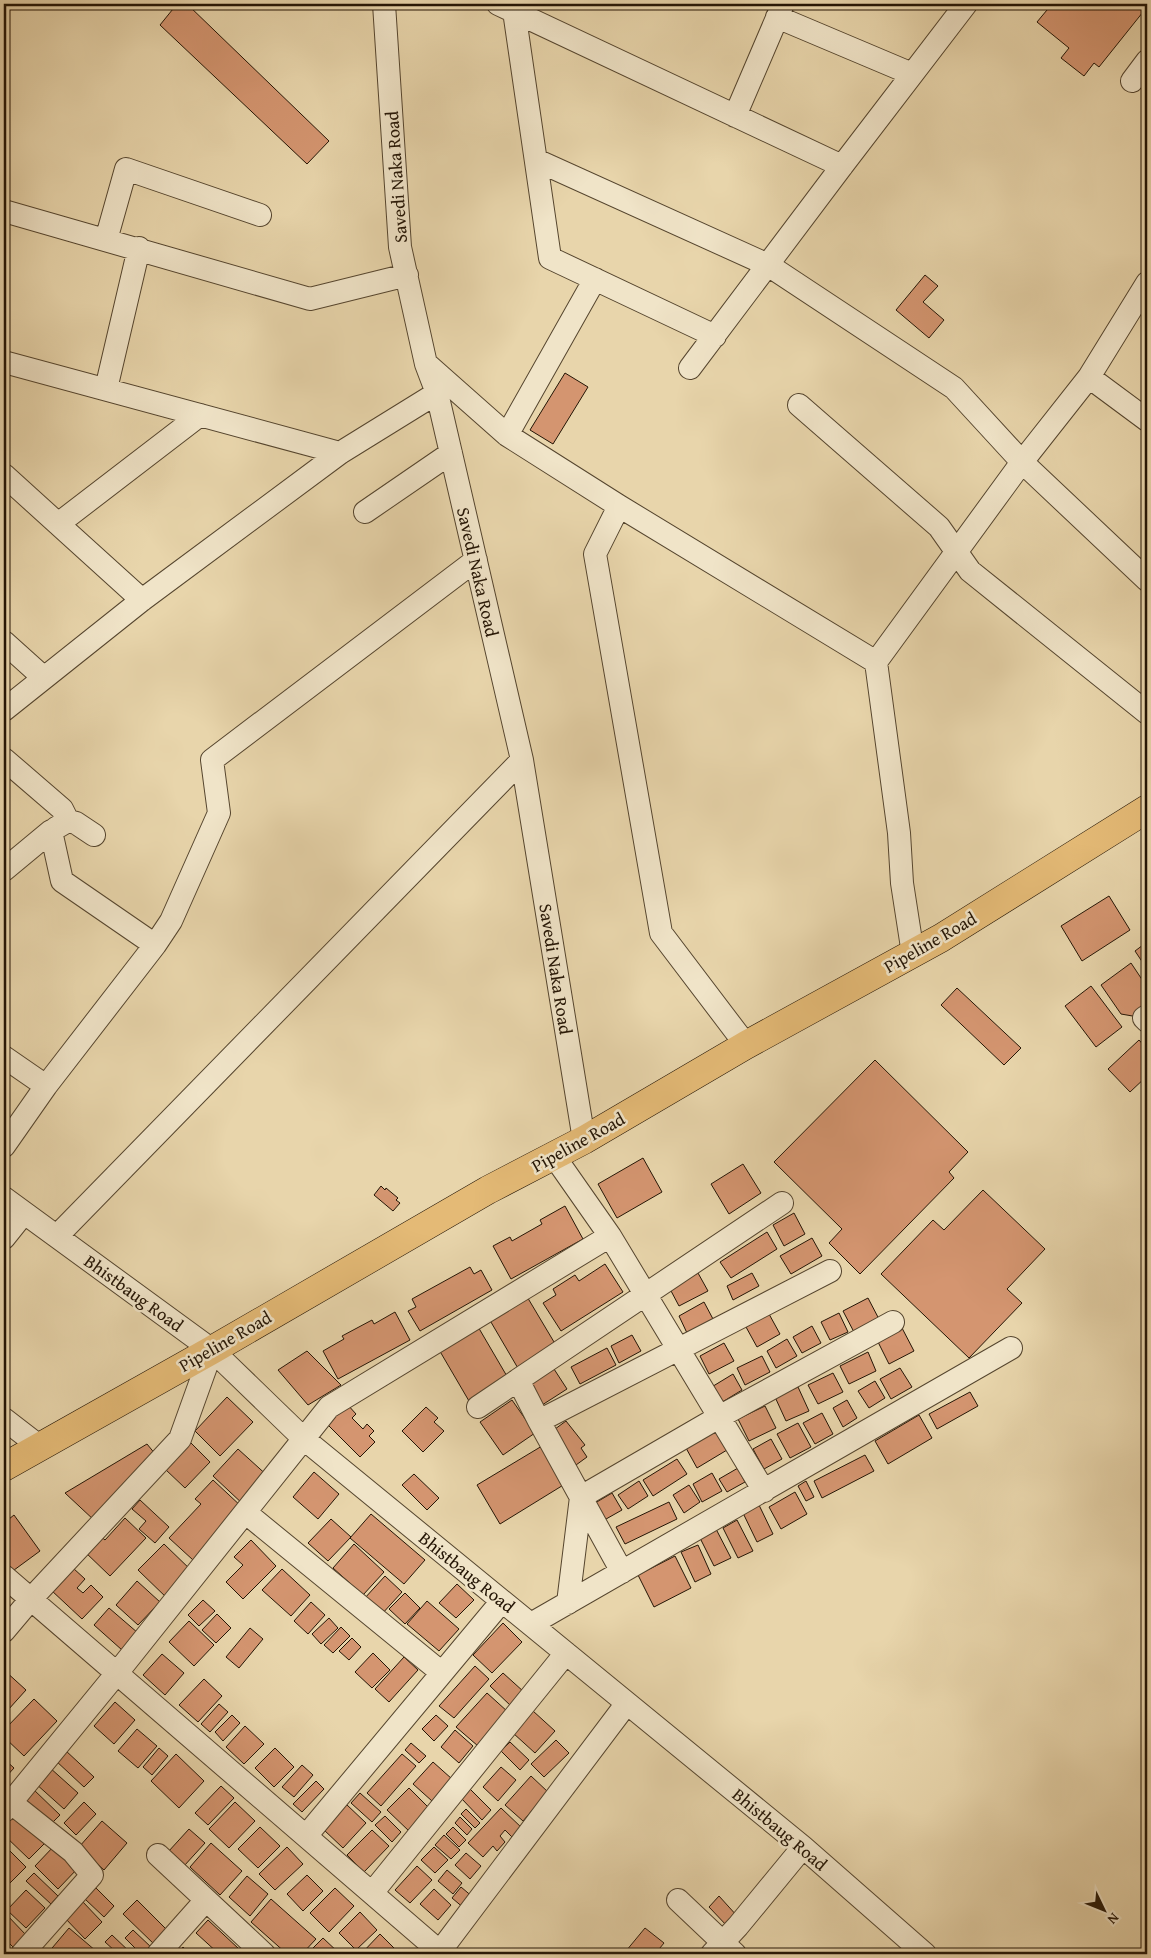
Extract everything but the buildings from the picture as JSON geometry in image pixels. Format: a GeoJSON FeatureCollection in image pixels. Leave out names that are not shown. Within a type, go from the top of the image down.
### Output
{"type":"FeatureCollection","features":[{"type":"Feature","properties":{"kind":"main road","name":"Pipeline Road"},"geometry":{"type":"LineString","coordinates":[[4,1467],[212,1350],[488,1190],[584,1140],[746,1045],[941,938],[1147,809]]}},
{"type":"Feature","properties":{"kind":"street","name":"Savedi Naka Road"},"geometry":{"type":"LineString","coordinates":[[384,4],[400,247],[426,364],[437,393],[522,760],[584,1140]]}},
{"type":"Feature","properties":{"kind":"street"},"geometry":{"type":"LineString","coordinates":[[690,368],[966,4]]}},
{"type":"Feature","properties":{"kind":"street"},"geometry":{"type":"LineString","coordinates":[[510,6],[842,166]]}},
{"type":"Feature","properties":{"kind":"street"},"geometry":{"type":"LineString","coordinates":[[510,6],[536,160],[550,258],[715,336]]}},
{"type":"Feature","properties":{"kind":"street"},"geometry":{"type":"LineString","coordinates":[[735,116],[780,10],[912,74]]}},
{"type":"Feature","properties":{"kind":"street"},"geometry":{"type":"LineString","coordinates":[[1132,81],[1147,61]]}},
{"type":"Feature","properties":{"kind":"street"},"geometry":{"type":"LineString","coordinates":[[536,160],[768,265],[954,388],[1022,462],[1147,580]]}},
{"type":"Feature","properties":{"kind":"street"},"geometry":{"type":"LineString","coordinates":[[106,240],[126,169],[260,215]]}},
{"type":"Feature","properties":{"kind":"street"},"geometry":{"type":"LineString","coordinates":[[4,211],[139,248],[310,299],[407,275]]}},
{"type":"Feature","properties":{"kind":"street"},"geometry":{"type":"LineString","coordinates":[[106,389],[139,248]]}},
{"type":"Feature","properties":{"kind":"street"},"geometry":{"type":"LineString","coordinates":[[507,435],[595,279]]}},
{"type":"Feature","properties":{"kind":"street"},"geometry":{"type":"LineString","coordinates":[[913,954],[902,883],[899,834],[876,662],[1022,462],[1089,377],[1147,283]]}},
{"type":"Feature","properties":{"kind":"street"},"geometry":{"type":"LineString","coordinates":[[4,362],[340,453]]}},
{"type":"Feature","properties":{"kind":"street"},"geometry":{"type":"LineString","coordinates":[[426,364],[507,435],[619,506],[876,662]]}},
{"type":"Feature","properties":{"kind":"street"},"geometry":{"type":"LineString","coordinates":[[1089,377],[1147,420]]}},
{"type":"Feature","properties":{"kind":"street"},"geometry":{"type":"LineString","coordinates":[[4,710],[142,600],[340,453],[437,393]]}},
{"type":"Feature","properties":{"kind":"street"},"geometry":{"type":"LineString","coordinates":[[800,405],[939,527],[970,570],[1147,712]]}},
{"type":"Feature","properties":{"kind":"street"},"geometry":{"type":"LineString","coordinates":[[58,524],[200,415]]}},
{"type":"Feature","properties":{"kind":"street"},"geometry":{"type":"LineString","coordinates":[[365,512],[451,453]]}},
{"type":"Feature","properties":{"kind":"street"},"geometry":{"type":"LineString","coordinates":[[4,475],[142,600]]}},
{"type":"Feature","properties":{"kind":"street"},"geometry":{"type":"LineString","coordinates":[[619,506],[595,554],[661,933],[746,1045]]}},
{"type":"Feature","properties":{"kind":"street"},"geometry":{"type":"LineString","coordinates":[[4,1146],[46,1086],[155,945],[171,921],[219,813],[212,760],[476,560]]}},
{"type":"Feature","properties":{"kind":"street"},"geometry":{"type":"LineString","coordinates":[[4,642],[44,678]]}},
{"type":"Feature","properties":{"kind":"street"},"geometry":{"type":"LineString","coordinates":[[4,759],[62,809],[59,826],[62,881],[155,945]]}},
{"type":"Feature","properties":{"kind":"street"},"geometry":{"type":"LineString","coordinates":[[57,1236],[522,760]]}},
{"type":"Feature","properties":{"kind":"street"},"geometry":{"type":"LineString","coordinates":[[4,870],[59,826],[76,823],[94,835]]}},
{"type":"Feature","properties":{"kind":"street"},"geometry":{"type":"LineString","coordinates":[[1147,1016],[1144,1018],[1147,1021]]}},
{"type":"Feature","properties":{"kind":"street"},"geometry":{"type":"LineString","coordinates":[[4,1057],[46,1086]]}},
{"type":"Feature","properties":{"kind":"street"},"geometry":{"type":"LineString","coordinates":[[554,1156],[610,1236],[764,1491]]}},
{"type":"Feature","properties":{"kind":"street","name":"Bhistbaug Road"},"geometry":{"type":"LineString","coordinates":[[4,1198],[212,1350],[304,1439],[803,1847],[925,1954]]}},
{"type":"Feature","properties":{"kind":"street"},"geometry":{"type":"LineString","coordinates":[[478,1407],[782,1203]]}},
{"type":"Feature","properties":{"kind":"street"},"geometry":{"type":"LineString","coordinates":[[4,1238],[24,1213]]}},
{"type":"Feature","properties":{"kind":"street"},"geometry":{"type":"LineString","coordinates":[[22,1954],[92,1875],[73,1852],[6,1804],[117,1674],[329,1407],[610,1236]]}},
{"type":"Feature","properties":{"kind":"street"},"geometry":{"type":"LineString","coordinates":[[539,1420],[830,1271]]}},
{"type":"Feature","properties":{"kind":"street"},"geometry":{"type":"LineString","coordinates":[[581,1497],[719,1416],[893,1322]]}},
{"type":"Feature","properties":{"kind":"street"},"geometry":{"type":"LineString","coordinates":[[531,1624],[1011,1348]]}},
{"type":"Feature","properties":{"kind":"street"},"geometry":{"type":"LineString","coordinates":[[4,1631],[180,1439],[212,1350]]}},
{"type":"Feature","properties":{"kind":"street"},"geometry":{"type":"LineString","coordinates":[[518,1380],[622,1572]]}},
{"type":"Feature","properties":{"kind":"street"},"geometry":{"type":"LineString","coordinates":[[4,1418],[39,1446]]}},
{"type":"Feature","properties":{"kind":"street"},"geometry":{"type":"LineString","coordinates":[[568,1603],[581,1497]]}},
{"type":"Feature","properties":{"kind":"street"},"geometry":{"type":"LineString","coordinates":[[246,1513],[442,1673]]}},
{"type":"Feature","properties":{"kind":"street"},"geometry":{"type":"LineString","coordinates":[[4,1576],[439,1953],[627,1703]]}},
{"type":"Feature","properties":{"kind":"street"},"geometry":{"type":"LineString","coordinates":[[306,1836],[502,1601]]}},
{"type":"Feature","properties":{"kind":"street"},"geometry":{"type":"LineString","coordinates":[[372,1893],[566,1653]]}},
{"type":"Feature","properties":{"kind":"street"},"geometry":{"type":"LineString","coordinates":[[678,1900],[723,1951],[803,1847]]}},
{"type":"Feature","properties":{"kind":"street"},"geometry":{"type":"LineString","coordinates":[[158,1855],[264,1954]]}},
{"type":"Feature","properties":{"kind":"street"},"geometry":{"type":"LineString","coordinates":[[158,1954],[206,1900]]}}]}
